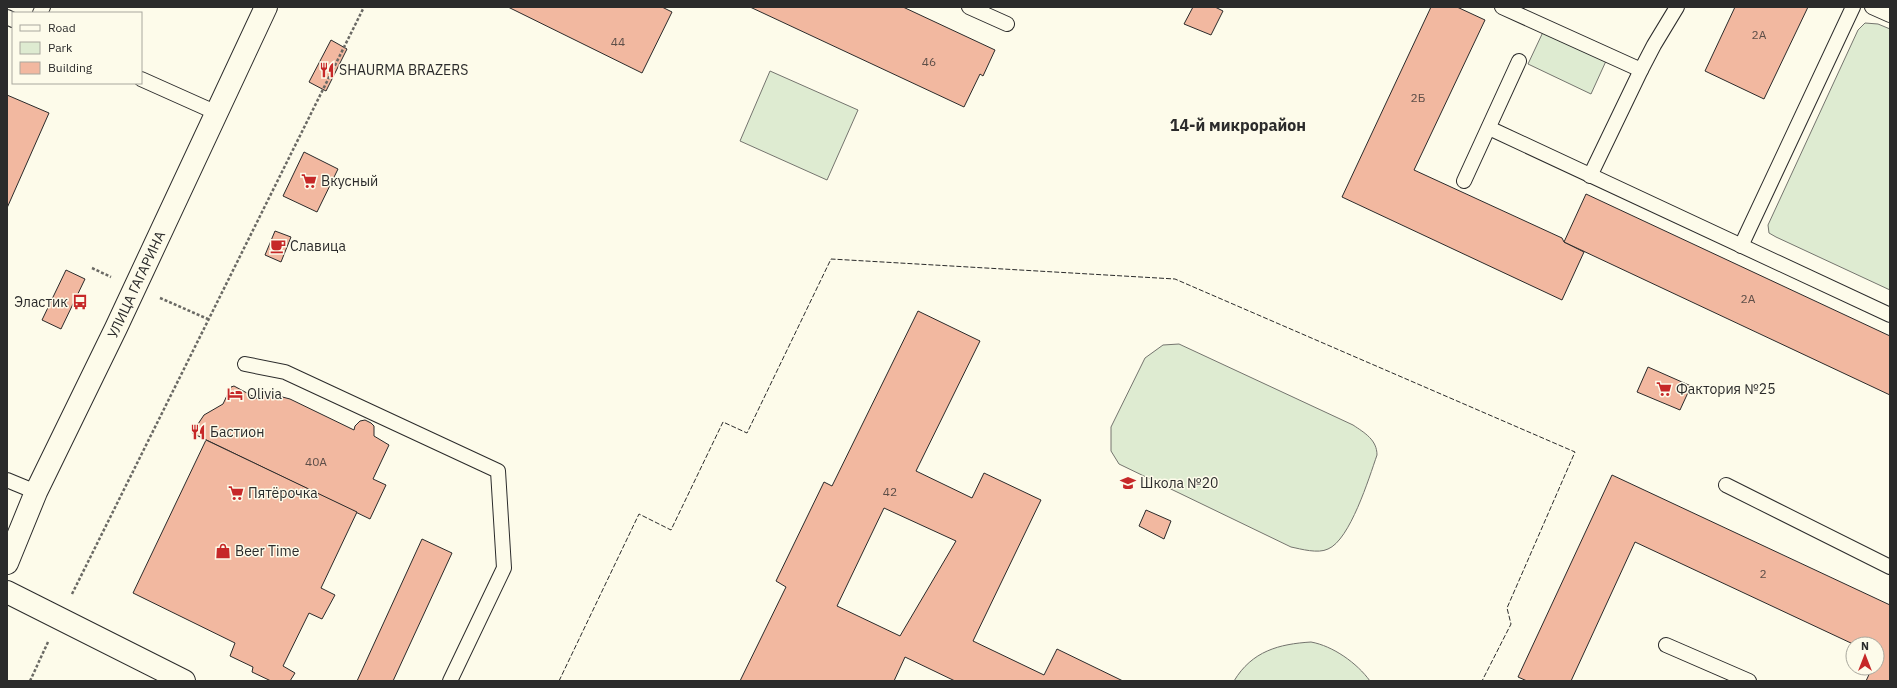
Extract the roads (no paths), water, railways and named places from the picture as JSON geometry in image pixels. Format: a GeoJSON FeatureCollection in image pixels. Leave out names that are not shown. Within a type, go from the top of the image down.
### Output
{"type":"FeatureCollection","features":[{"type":"Feature","properties":{"kind":"main road","name":"УЛИЦА ГАГАРИНА"},"geometry":{"type":"LineString","coordinates":[[7,563],[36,492],[116,328],[266,7]]}},
{"type":"Feature","properties":{"kind":"main road"},"geometry":{"type":"LineString","coordinates":[[7,592],[184,681]]}},
{"type":"Feature","properties":{"kind":"lane"},"geometry":{"type":"LineString","coordinates":[[969,7],[1007,24]]}},
{"type":"Feature","properties":{"kind":"lane"},"geometry":{"type":"LineString","coordinates":[[1502,7],[1641,70]]}},
{"type":"Feature","properties":{"kind":"lane"},"geometry":{"type":"LineString","coordinates":[[1590,176],[1654,44],[1677,7]]}},
{"type":"Feature","properties":{"kind":"lane"},"geometry":{"type":"LineString","coordinates":[[1741,246],[1853,7]]}},
{"type":"Feature","properties":{"kind":"lane"},"geometry":{"type":"LineString","coordinates":[[1872,7],[1890,15]]}},
{"type":"Feature","properties":{"kind":"lane"},"geometry":{"type":"LineString","coordinates":[[1464,181],[1490,128],[1519,61]]}},
{"type":"Feature","properties":{"kind":"lane"},"geometry":{"type":"LineString","coordinates":[[142,79],[217,113]]}},
{"type":"Feature","properties":{"kind":"lane"},"geometry":{"type":"LineString","coordinates":[[1490,128],[1890,315]]}},
{"type":"Feature","properties":{"kind":"lane"},"geometry":{"type":"LineString","coordinates":[[245,364],[284,372],[498,471],[504,568],[450,681]]}},
{"type":"Feature","properties":{"kind":"lane"},"geometry":{"type":"LineString","coordinates":[[7,480],[36,492]]}},
{"type":"Feature","properties":{"kind":"lane"},"geometry":{"type":"LineString","coordinates":[[1726,485],[1890,567]]}},
{"type":"Feature","properties":{"kind":"lane"},"geometry":{"type":"LineString","coordinates":[[1666,645],[1750,681]]}},
{"type":"Feature","properties":{"kind":"place","name":"SHAURMA BRAZERS"},"geometry":{"type":"Point","coordinates":[327,70]}},
{"type":"Feature","properties":{"kind":"place","name":"Вкусный"},"geometry":{"type":"Point","coordinates":[309,181]}},
{"type":"Feature","properties":{"kind":"place","name":"Славица"},"geometry":{"type":"Point","coordinates":[278,246]}},
{"type":"Feature","properties":{"kind":"place","name":"Эластик"},"geometry":{"type":"Point","coordinates":[80,302]}},
{"type":"Feature","properties":{"kind":"place","name":"Фактория №25"},"geometry":{"type":"Point","coordinates":[1664,389]}},
{"type":"Feature","properties":{"kind":"place","name":"Olivia"},"geometry":{"type":"Point","coordinates":[235,394]}},
{"type":"Feature","properties":{"kind":"place","name":"Бастион"},"geometry":{"type":"Point","coordinates":[198,432]}},
{"type":"Feature","properties":{"kind":"place","name":"Школа №20"},"geometry":{"type":"Point","coordinates":[1128,483]}},
{"type":"Feature","properties":{"kind":"place","name":"Пятёрочка"},"geometry":{"type":"Point","coordinates":[236,493]}},
{"type":"Feature","properties":{"kind":"place","name":"Beer Time"},"geometry":{"type":"Point","coordinates":[223,551]}},
{"type":"Feature","properties":{"kind":"district","name":"14-й микрорайон"},"geometry":{"type":"Point","coordinates":[1238,125]}}]}
